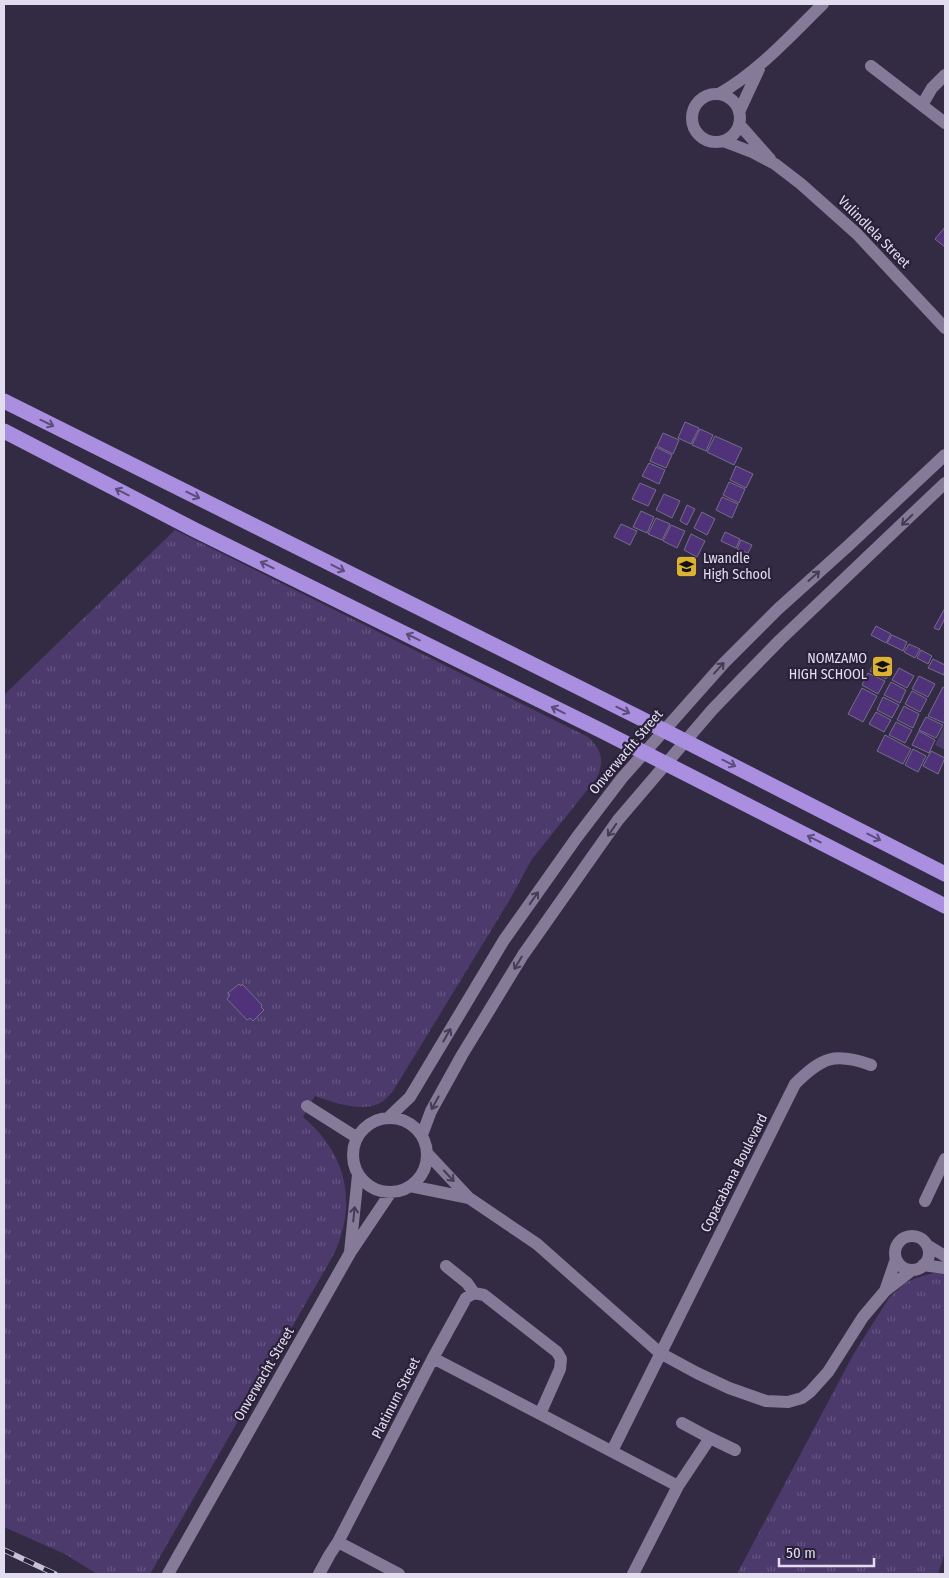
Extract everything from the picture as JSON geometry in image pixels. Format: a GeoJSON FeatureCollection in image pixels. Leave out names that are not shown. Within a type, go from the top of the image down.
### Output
{"type":"FeatureCollection","features":[{"type":"Feature","properties":{"kind":"highway"},"geometry":{"type":"LineString","coordinates":[[4,402],[685,741],[945,874]]}},
{"type":"Feature","properties":{"kind":"highway"},"geometry":{"type":"LineString","coordinates":[[4,431],[195,530],[666,764],[945,906]]}},
{"type":"Feature","properties":{"kind":"street"},"geometry":{"type":"LineString","coordinates":[[760,65],[739,118],[736,132],[730,138],[715,142],[707,141],[700,136],[692,123],[692,116],[698,102],[704,97],[719,94],[735,85],[760,65],[824,4]]}},
{"type":"Feature","properties":{"kind":"street"},"geometry":{"type":"LineString","coordinates":[[871,66],[945,123]]}},
{"type":"Feature","properties":{"kind":"street"},"geometry":{"type":"LineString","coordinates":[[922,105],[932,88],[945,75]]}},
{"type":"Feature","properties":{"kind":"street"},"geometry":{"type":"LineString","coordinates":[[719,94],[733,101],[739,118]]}},
{"type":"Feature","properties":{"kind":"street","name":"Vulindlela Street"},"geometry":{"type":"LineString","coordinates":[[739,118],[774,164]]}},
{"type":"Feature","properties":{"kind":"street","name":"Vulindlela Street"},"geometry":{"type":"LineString","coordinates":[[723,141],[743,148],[774,164],[816,197],[857,234],[945,328]]}},
{"type":"Feature","properties":{"kind":"street","name":"Onverwacht Street"},"geometry":{"type":"LineString","coordinates":[[389,1117],[410,1097],[504,940],[616,786],[724,663],[778,609],[945,455]]}},
{"type":"Feature","properties":{"kind":"street"},"geometry":{"type":"LineString","coordinates":[[422,1135],[431,1111],[462,1055],[523,955],[618,820],[712,710],[780,640],[945,483]]}},
{"type":"Feature","properties":{"kind":"street","name":"Copacabana Boulevard"},"geometry":{"type":"LineString","coordinates":[[660,1353],[795,1084],[820,1063],[836,1058],[852,1058],[871,1065]]}},
{"type":"Feature","properties":{"kind":"street"},"geometry":{"type":"LineString","coordinates":[[307,1106],[356,1138]]}},
{"type":"Feature","properties":{"kind":"street"},"geometry":{"type":"LineString","coordinates":[[350,1253],[358,1175],[352,1156],[356,1138],[370,1123],[389,1117],[407,1122],[422,1135],[428,1153],[470,1198],[537,1244],[660,1353],[729,1388],[766,1401],[788,1402],[802,1398],[828,1372],[863,1317],[885,1290],[928,1260],[929,1252],[927,1245]]}},
{"type":"Feature","properties":{"kind":"street"},"geometry":{"type":"LineString","coordinates":[[410,1186],[423,1172],[428,1153]]}},
{"type":"Feature","properties":{"kind":"street"},"geometry":{"type":"LineString","coordinates":[[925,1201],[945,1159]]}},
{"type":"Feature","properties":{"kind":"street"},"geometry":{"type":"LineString","coordinates":[[358,1175],[372,1188],[391,1192],[410,1186],[470,1198]]}},
{"type":"Feature","properties":{"kind":"street","name":"Onverwacht Street"},"geometry":{"type":"LineString","coordinates":[[168,1574],[350,1253],[391,1192]]}},
{"type":"Feature","properties":{"kind":"street"},"geometry":{"type":"LineString","coordinates":[[885,1290],[896,1259],[895,1250],[898,1243],[905,1237],[913,1236],[921,1239],[945,1256]]}},
{"type":"Feature","properties":{"kind":"street"},"geometry":{"type":"LineString","coordinates":[[896,1259],[902,1267],[945,1268]]}},
{"type":"Feature","properties":{"kind":"street"},"geometry":{"type":"LineString","coordinates":[[446,1266],[467,1283],[474,1293]]}},
{"type":"Feature","properties":{"kind":"street"},"geometry":{"type":"LineString","coordinates":[[433,1358],[466,1298],[474,1293],[484,1295],[557,1352],[561,1359],[560,1369],[540,1414]]}},
{"type":"Feature","properties":{"kind":"street"},"geometry":{"type":"LineString","coordinates":[[612,1451],[660,1353]]}},
{"type":"Feature","properties":{"kind":"street","name":"Platinum Street"},"geometry":{"type":"LineString","coordinates":[[320,1574],[433,1358],[678,1486]]}},
{"type":"Feature","properties":{"kind":"street"},"geometry":{"type":"LineString","coordinates":[[682,1423],[735,1450]]}},
{"type":"Feature","properties":{"kind":"street"},"geometry":{"type":"LineString","coordinates":[[633,1574],[678,1486],[710,1438]]}},
{"type":"Feature","properties":{"kind":"street"},"geometry":{"type":"LineString","coordinates":[[338,1542],[399,1574]]}},
{"type":"Feature","properties":{"kind":"green space"},"geometry":{"type":"Polygon","coordinates":[[[175,530],[588,737],[599,751],[601,767],[596,779],[532,859],[509,901],[391,1093],[378,1104],[364,1107],[355,1107],[315,1096],[303,1117],[318,1131],[329,1146],[338,1162],[344,1180],[346,1197],[345,1216],[334,1254],[150,1574],[97,1574],[65,1554],[4,1527],[4,695],[175,530]]]}},
{"type":"Feature","properties":{"kind":"green space"},"geometry":{"type":"Polygon","coordinates":[[[945,724],[945,750],[935,745],[945,724]]]}},
{"type":"Feature","properties":{"kind":"green space"},"geometry":{"type":"Polygon","coordinates":[[[937,1272],[945,1273],[945,1552],[938,1574],[737,1574],[853,1355],[889,1298],[905,1283],[937,1272]]]}},
{"type":"Feature","properties":{"kind":"building"},"geometry":{"type":"Polygon","coordinates":[[[945,227],[945,247],[935,239],[945,227]]]}},
{"type":"Feature","properties":{"kind":"building"},"geometry":{"type":"Polygon","coordinates":[[[685,422],[699,428],[691,444],[678,438],[685,422]]]}},
{"type":"Feature","properties":{"kind":"building"},"geometry":{"type":"Polygon","coordinates":[[[700,429],[713,435],[706,451],[692,445],[700,429]]]}},
{"type":"Feature","properties":{"kind":"building"},"geometry":{"type":"Polygon","coordinates":[[[663,433],[679,440],[673,454],[657,446],[663,433]]]}},
{"type":"Feature","properties":{"kind":"building"},"geometry":{"type":"Polygon","coordinates":[[[715,436],[742,448],[734,465],[707,452],[715,436]]]}},
{"type":"Feature","properties":{"kind":"building"},"geometry":{"type":"Polygon","coordinates":[[[656,447],[672,455],[666,468],[650,461],[656,447]]]}},
{"type":"Feature","properties":{"kind":"building"},"geometry":{"type":"Polygon","coordinates":[[[649,463],[665,470],[659,484],[642,476],[649,463]]]}},
{"type":"Feature","properties":{"kind":"building"},"geometry":{"type":"Polygon","coordinates":[[[736,466],[753,474],[746,488],[730,480],[736,466]]]}},
{"type":"Feature","properties":{"kind":"building"},"geometry":{"type":"Polygon","coordinates":[[[729,482],[745,489],[739,503],[723,495],[729,482]]]}},
{"type":"Feature","properties":{"kind":"building"},"geometry":{"type":"Polygon","coordinates":[[[640,483],[656,490],[648,506],[632,499],[640,483]]]}},
{"type":"Feature","properties":{"kind":"building"},"geometry":{"type":"Polygon","coordinates":[[[664,494],[680,501],[672,518],[656,510],[664,494]]]}},
{"type":"Feature","properties":{"kind":"building"},"geometry":{"type":"Polygon","coordinates":[[[722,497],[738,504],[732,518],[716,510],[722,497]]]}},
{"type":"Feature","properties":{"kind":"building"},"geometry":{"type":"Polygon","coordinates":[[[687,505],[695,509],[687,525],[680,521],[687,505]]]}},
{"type":"Feature","properties":{"kind":"building"},"geometry":{"type":"Polygon","coordinates":[[[641,511],[654,517],[647,533],[633,527],[641,511]]]}},
{"type":"Feature","properties":{"kind":"building"},"geometry":{"type":"Polygon","coordinates":[[[702,512],[715,519],[707,535],[694,528],[702,512]]]}},
{"type":"Feature","properties":{"kind":"building"},"geometry":{"type":"Polygon","coordinates":[[[656,518],[670,524],[662,540],[648,534],[656,518]]]}},
{"type":"Feature","properties":{"kind":"building"},"geometry":{"type":"Polygon","coordinates":[[[621,524],[637,531],[630,545],[614,537],[621,524]]]}},
{"type":"Feature","properties":{"kind":"building"},"geometry":{"type":"Polygon","coordinates":[[[671,525],[685,531],[677,548],[663,541],[671,525]]]}},
{"type":"Feature","properties":{"kind":"building"},"geometry":{"type":"Polygon","coordinates":[[[725,532],[740,539],[736,548],[721,541],[725,532]]]}},
{"type":"Feature","properties":{"kind":"building"},"geometry":{"type":"Polygon","coordinates":[[[691,534],[705,541],[697,557],[684,550],[691,534]]]}},
{"type":"Feature","properties":{"kind":"building"},"geometry":{"type":"Polygon","coordinates":[[[741,540],[752,545],[748,553],[737,549],[741,540]]]}},
{"type":"Feature","properties":{"kind":"building"},"geometry":{"type":"Polygon","coordinates":[[[736,551],[747,556],[743,564],[733,559],[736,551]]]}},
{"type":"Feature","properties":{"kind":"building"},"geometry":{"type":"Polygon","coordinates":[[[945,608],[945,618],[939,630],[934,628],[945,608]]]}},
{"type":"Feature","properties":{"kind":"building"},"geometry":{"type":"Polygon","coordinates":[[[876,626],[891,634],[886,643],[871,635],[876,626]]]}},
{"type":"Feature","properties":{"kind":"building"},"geometry":{"type":"Polygon","coordinates":[[[892,635],[907,642],[903,651],[887,643],[892,635]]]}},
{"type":"Feature","properties":{"kind":"building"},"geometry":{"type":"Polygon","coordinates":[[[909,644],[920,649],[915,658],[904,652],[909,644]]]}},
{"type":"Feature","properties":{"kind":"building"},"geometry":{"type":"Polygon","coordinates":[[[921,650],[932,656],[928,664],[917,658],[921,650]]]}},
{"type":"Feature","properties":{"kind":"building"},"geometry":{"type":"Polygon","coordinates":[[[876,658],[893,666],[886,679],[870,671],[876,658]]]}},
{"type":"Feature","properties":{"kind":"building"},"geometry":{"type":"Polygon","coordinates":[[[933,659],[945,665],[944,675],[928,668],[933,659]]]}},
{"type":"Feature","properties":{"kind":"building"},"geometry":{"type":"Polygon","coordinates":[[[899,668],[914,676],[907,688],[892,680],[899,668]]]}},
{"type":"Feature","properties":{"kind":"building"},"geometry":{"type":"Polygon","coordinates":[[[868,673],[885,681],[878,694],[862,685],[868,673]]]}},
{"type":"Feature","properties":{"kind":"building"},"geometry":{"type":"Polygon","coordinates":[[[919,676],[935,684],[928,697],[912,689],[919,676]]]}},
{"type":"Feature","properties":{"kind":"building"},"geometry":{"type":"Polygon","coordinates":[[[891,682],[906,690],[900,703],[884,695],[891,682]]]}},
{"type":"Feature","properties":{"kind":"building"},"geometry":{"type":"Polygon","coordinates":[[[943,687],[945,688],[944,723],[928,716],[943,687]]]}},
{"type":"Feature","properties":{"kind":"building"},"geometry":{"type":"Polygon","coordinates":[[[862,688],[877,696],[863,722],[848,714],[862,688]]]}},
{"type":"Feature","properties":{"kind":"building"},"geometry":{"type":"Polygon","coordinates":[[[912,691],[927,699],[920,712],[905,704],[912,691]]]}},
{"type":"Feature","properties":{"kind":"building"},"geometry":{"type":"Polygon","coordinates":[[[883,697],[899,705],[892,718],[877,710],[883,697]]]}},
{"type":"Feature","properties":{"kind":"building"},"geometry":{"type":"Polygon","coordinates":[[[904,706],[919,714],[913,728],[897,720],[904,706]]]}},
{"type":"Feature","properties":{"kind":"building"},"geometry":{"type":"Polygon","coordinates":[[[876,712],[891,720],[884,732],[869,724],[876,712]]]}},
{"type":"Feature","properties":{"kind":"building"},"geometry":{"type":"Polygon","coordinates":[[[926,717],[943,725],[936,738],[919,730],[926,717]]]}},
{"type":"Feature","properties":{"kind":"building"},"geometry":{"type":"Polygon","coordinates":[[[896,722],[912,730],[905,743],[889,735],[896,722]]]}},
{"type":"Feature","properties":{"kind":"building"},"geometry":{"type":"Polygon","coordinates":[[[919,731],[935,740],[929,753],[912,745],[919,731]]]}},
{"type":"Feature","properties":{"kind":"building"},"geometry":{"type":"Polygon","coordinates":[[[885,735],[911,749],[903,764],[877,751],[885,735]]]}},
{"type":"Feature","properties":{"kind":"building"},"geometry":{"type":"Polygon","coordinates":[[[913,749],[926,756],[918,772],[905,765],[913,749]]]}},
{"type":"Feature","properties":{"kind":"building"},"geometry":{"type":"Polygon","coordinates":[[[931,751],[945,758],[938,774],[923,766],[931,751]]]}},
{"type":"Feature","properties":{"kind":"building"},"geometry":{"type":"Polygon","coordinates":[[[239,984],[241,986],[242,984],[262,1005],[261,1007],[264,1010],[253,1021],[250,1018],[247,1020],[227,999],[230,995],[228,993],[239,984]]]}},
{"type":"Feature","properties":{"kind":"railway"},"geometry":{"type":"LineString","coordinates":[[4,1550],[55,1574]]}},
{"type":"Feature","properties":{"kind":"place","name":"Lwandle High School"},"geometry":{"type":"Point","coordinates":[687,566]}},
{"type":"Feature","properties":{"kind":"place","name":"NOMZAMO HIGH SCHOOL"},"geometry":{"type":"Point","coordinates":[883,666]}}]}
